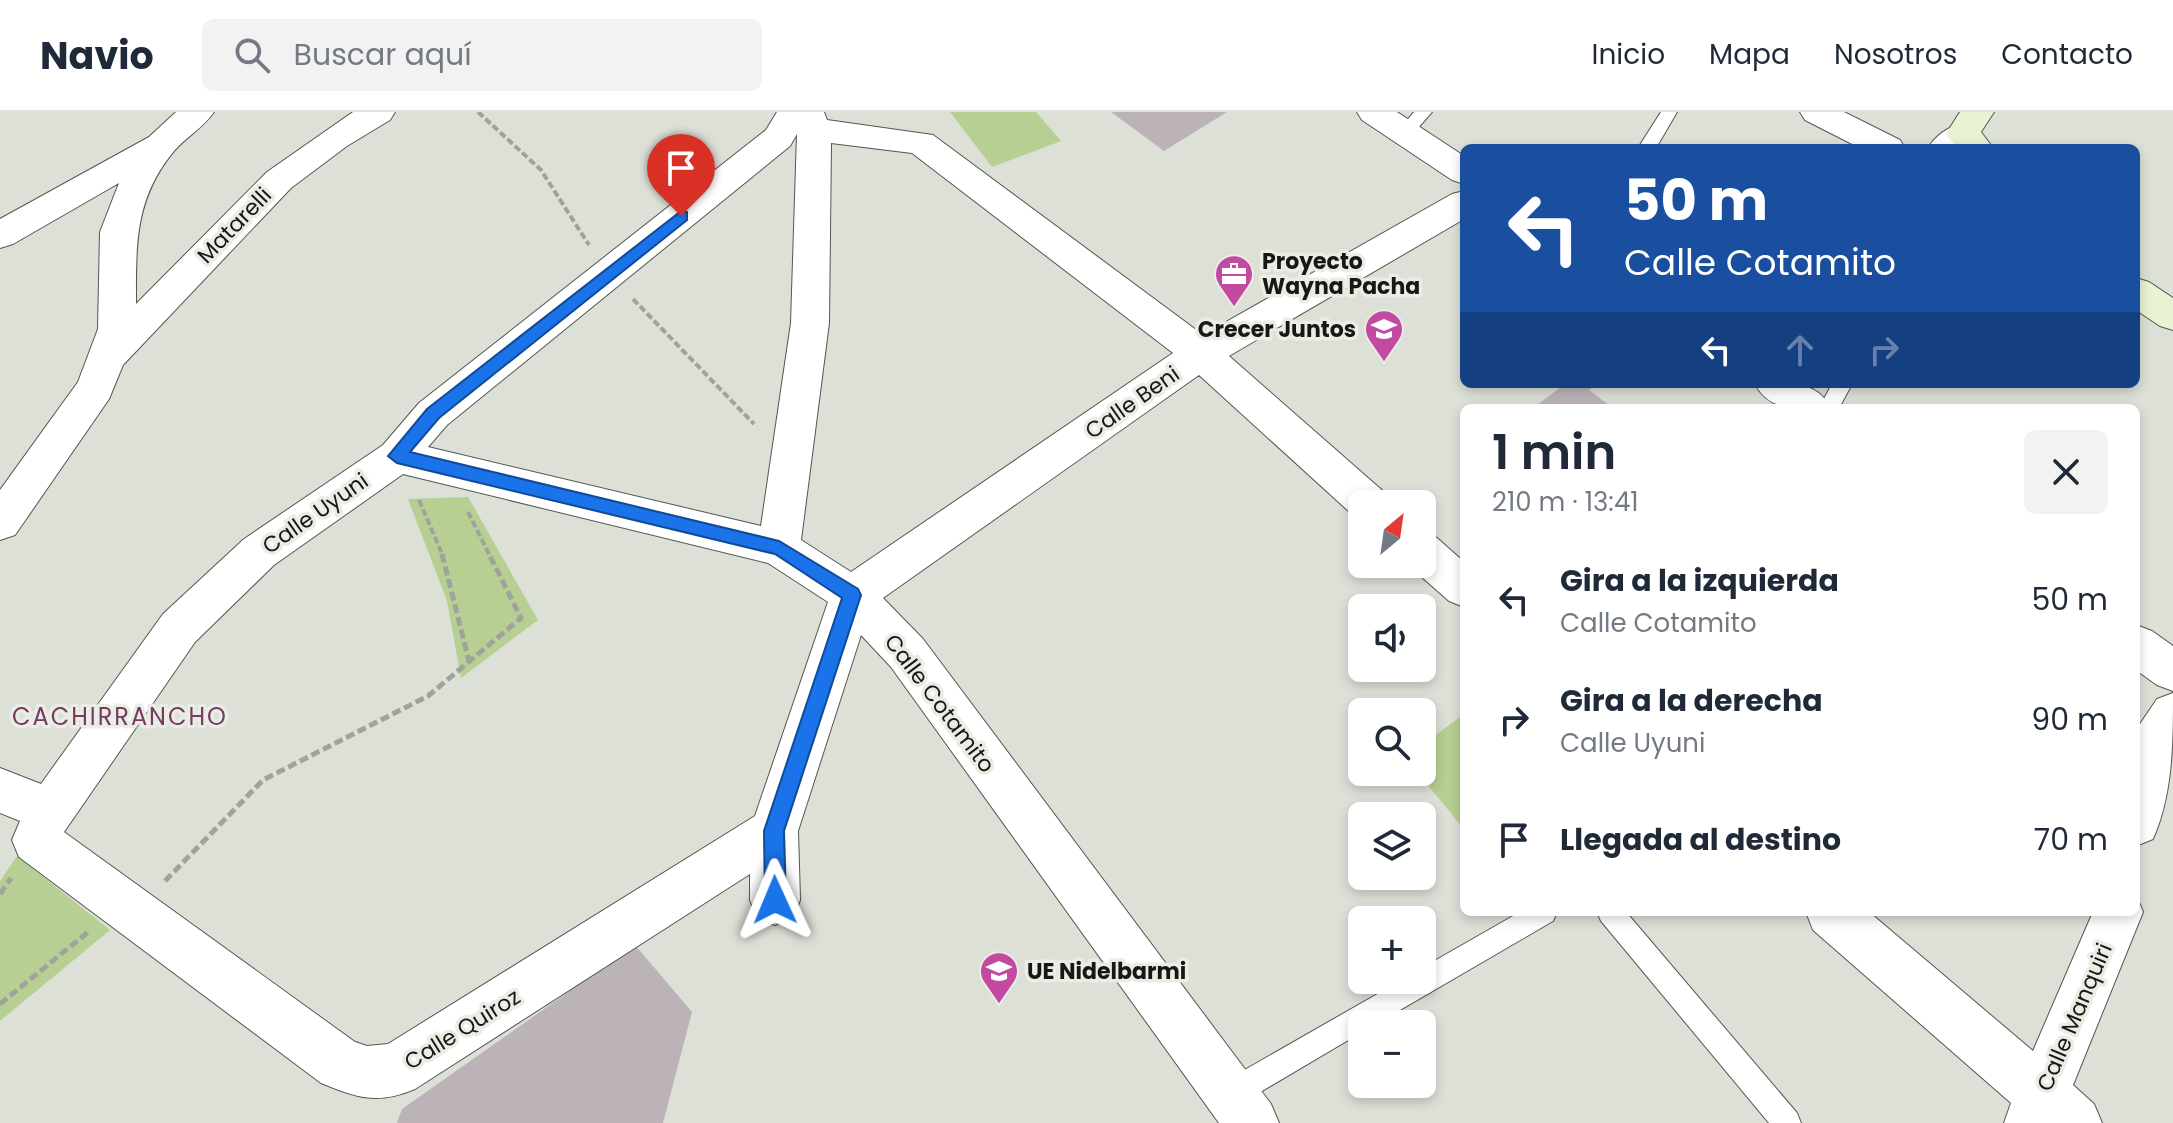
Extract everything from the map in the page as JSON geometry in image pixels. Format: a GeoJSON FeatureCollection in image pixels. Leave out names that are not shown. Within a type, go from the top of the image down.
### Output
{"type":"FeatureCollection","features":[{"type":"Feature","properties":{"kind":"main road"},"geometry":{"type":"LineString","coordinates":[[2140,295],[2173,316]]}},
{"type":"Feature","properties":{"kind":"street"},"geometry":{"type":"LineString","coordinates":[[0,235],[162,143],[197,112]]}},
{"type":"Feature","properties":{"kind":"street","name":"Matarelli"},"geometry":{"type":"LineString","coordinates":[[106,357],[279,180],[335,138],[378,112]]}},
{"type":"Feature","properties":{"kind":"street"},"geometry":{"type":"LineString","coordinates":[[1374,112],[1415,122],[1460,168]]}},
{"type":"Feature","properties":{"kind":"street"},"geometry":{"type":"LineString","coordinates":[[1817,112],[1880,144]]}},
{"type":"Feature","properties":{"kind":"street"},"geometry":{"type":"LineString","coordinates":[[779,548],[810,323],[805,118],[921,143],[1201,354],[1353,490]]}},
{"type":"Feature","properties":{"kind":"street","name":"Calle Uyuni"},"geometry":{"type":"LineString","coordinates":[[43,825],[179,628],[259,552],[397,456],[433,414],[805,118]]}},
{"type":"Feature","properties":{"kind":"street"},"geometry":{"type":"LineString","coordinates":[[0,523],[95,388],[117,329],[118,232],[134,187],[162,143]]}},
{"type":"Feature","properties":{"kind":"street","name":"Calle Beni"},"geometry":{"type":"LineString","coordinates":[[852,595],[1201,354],[1460,205]]}},
{"type":"Feature","properties":{"kind":"street"},"geometry":{"type":"LineString","coordinates":[[1781,388],[1805,404]]}},
{"type":"Feature","properties":{"kind":"street"},"geometry":{"type":"LineString","coordinates":[[0,480],[58,439]]}},
{"type":"Feature","properties":{"kind":"street","name":"Calle Cotamito"},"geometry":{"type":"LineString","coordinates":[[397,456],[779,548],[852,595],[907,653],[1241,1109]]}},
{"type":"Feature","properties":{"kind":"street"},"geometry":{"type":"LineString","coordinates":[[1436,563],[1460,584]]}},
{"type":"Feature","properties":{"kind":"street"},"geometry":{"type":"LineString","coordinates":[[775,900],[774,831],[852,595]]}},
{"type":"Feature","properties":{"kind":"street"},"geometry":{"type":"LineString","coordinates":[[2140,648],[2173,671]]}},
{"type":"Feature","properties":{"kind":"street"},"geometry":{"type":"LineString","coordinates":[[2140,802],[2150,749],[2173,714]]}},
{"type":"Feature","properties":{"kind":"street","name":"Calle Quiroz"},"geometry":{"type":"LineString","coordinates":[[0,790],[43,825],[123,903],[340,1064],[367,1073],[396,1070],[774,831]]}},
{"type":"Feature","properties":{"kind":"street"},"geometry":{"type":"LineString","coordinates":[[1835,916],[2049,1113]]}},
{"type":"Feature","properties":{"kind":"street","name":"Calle Manquiri"},"geometry":{"type":"LineString","coordinates":[[2049,1113],[2117,916]]}},
{"type":"Feature","properties":{"kind":"lane"},"geometry":{"type":"LineString","coordinates":[[1649,144],[1669,112]]}},
{"type":"Feature","properties":{"kind":"lane"},"geometry":{"type":"LineString","coordinates":[[1241,1109],[1538,916]]}},
{"type":"Feature","properties":{"kind":"lane"},"geometry":{"type":"LineString","coordinates":[[1613,916],[1787,1123]]}},
{"type":"Feature","properties":{"kind":"path"},"geometry":{"type":"LineString","coordinates":[[397,456],[430,521],[459,606],[469,661]]}},
{"type":"Feature","properties":{"kind":"path"},"geometry":{"type":"LineString","coordinates":[[0,1004],[123,903],[157,890],[263,780],[428,696],[521,618],[446,468]]}},
{"type":"Feature","properties":{"kind":"green space"},"geometry":{"type":"Polygon","coordinates":[[[950,112],[1036,112],[1061,141],[992,167],[950,112]]]}},
{"type":"Feature","properties":{"kind":"green space"},"geometry":{"type":"Polygon","coordinates":[[[468,497],[538,620],[461,678],[447,601],[408,499],[468,497]]]}},
{"type":"Feature","properties":{"kind":"green space"},"geometry":{"type":"Polygon","coordinates":[[[1460,717],[1460,824],[1429,786],[1436,786],[1436,735],[1460,717]]]}},
{"type":"Feature","properties":{"kind":"green space"},"geometry":{"type":"Polygon","coordinates":[[[17,856],[110,930],[0,1021],[0,881],[17,856]]]}},
{"type":"Feature","properties":{"kind":"building"},"geometry":{"type":"Polygon","coordinates":[[[1111,112],[1227,112],[1164,151],[1111,112]]]}},
{"type":"Feature","properties":{"kind":"building"},"geometry":{"type":"Polygon","coordinates":[[[1560,388],[1592,388],[1589,390],[1608,404],[1538,404],[1560,388]]]}},
{"type":"Feature","properties":{"kind":"building"},"geometry":{"type":"Polygon","coordinates":[[[635,945],[692,1012],[663,1123],[397,1123],[402,1109],[635,945]]]}},
{"type":"Feature","properties":{"kind":"place","name":"Proyecto Wayna Pacha"},"geometry":{"type":"Point","coordinates":[1234,308]}},
{"type":"Feature","properties":{"kind":"place","name":"Crecer Juntos"},"geometry":{"type":"Point","coordinates":[1384,363]}},
{"type":"Feature","properties":{"kind":"place","name":"UE Nidelbarmi"},"geometry":{"type":"Point","coordinates":[999,1005]}},
{"type":"Feature","properties":{"kind":"district","name":"CACHIRRANCHO"},"geometry":{"type":"Point","coordinates":[120,717]}},
{"type":"Feature","properties":{"kind":"route"},"geometry":{"type":"LineString","coordinates":[[681,216],[433,414],[397,456],[779,548],[852,595],[774,831],[775,900]]}}]}
